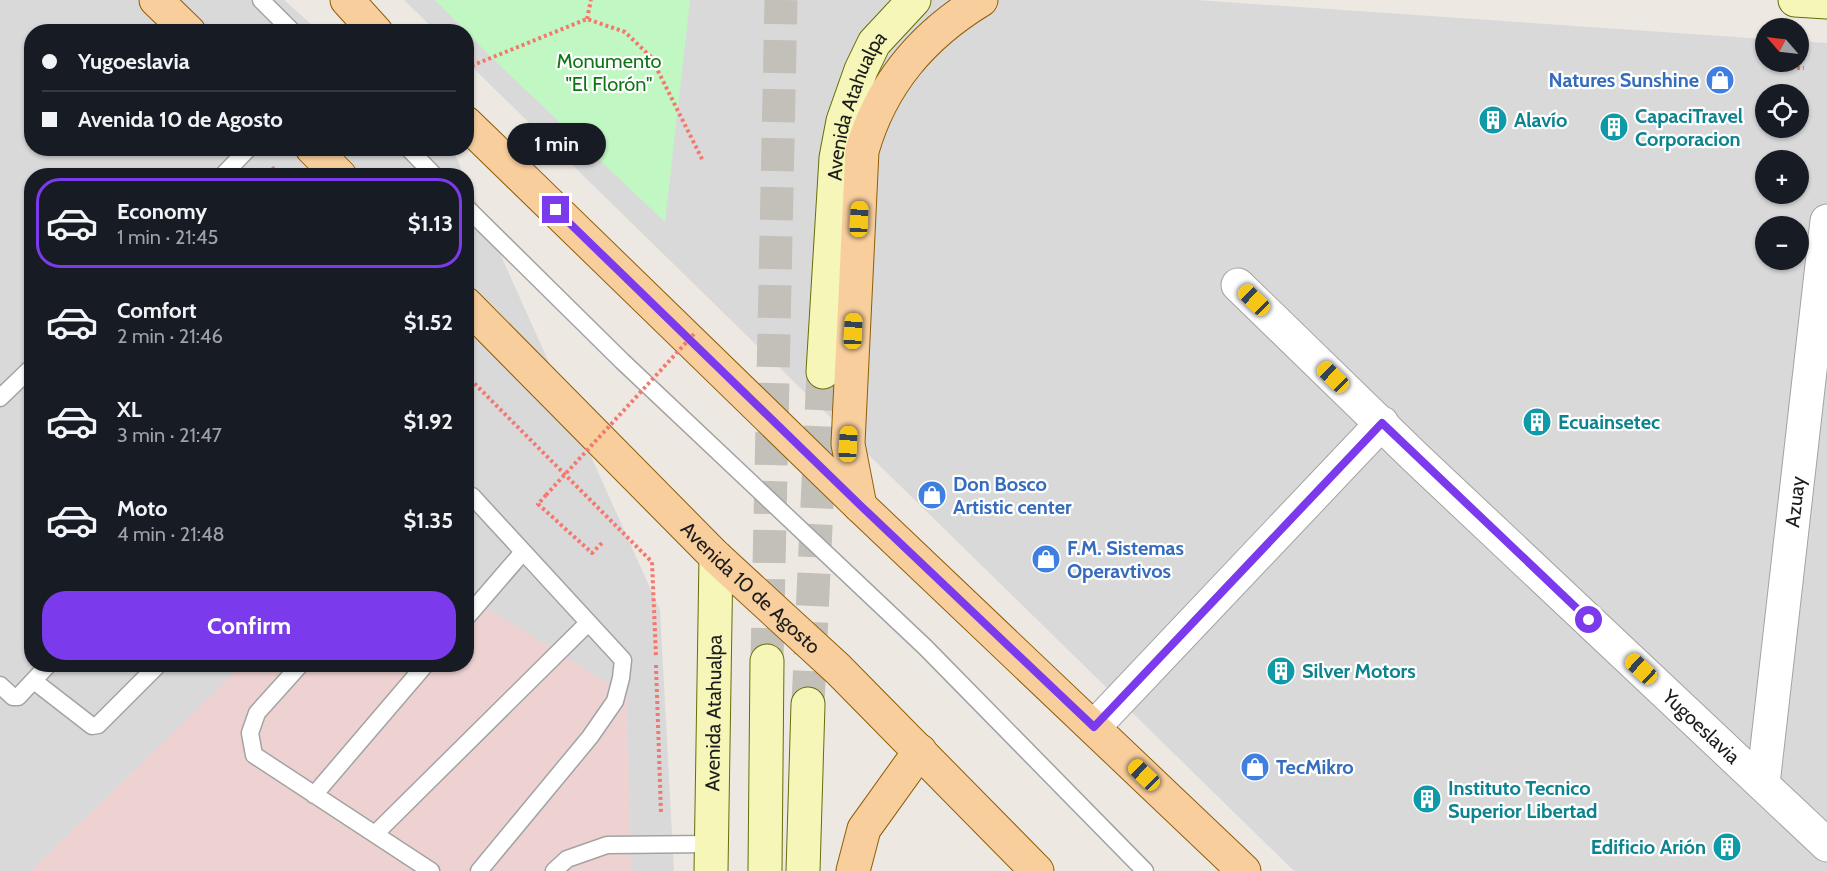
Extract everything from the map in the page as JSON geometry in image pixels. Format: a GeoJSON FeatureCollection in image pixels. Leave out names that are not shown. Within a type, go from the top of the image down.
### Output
{"type":"FeatureCollection","features":[{"type":"Feature","properties":{"kind":"main road"},"geometry":{"type":"LineString","coordinates":[[156,0],[181,24]]}},
{"type":"Feature","properties":{"kind":"main road"},"geometry":{"type":"LineString","coordinates":[[347,0],[369,24]]}},
{"type":"Feature","properties":{"kind":"main road","name":"Avenida Atahualpa"},"geometry":{"type":"LineString","coordinates":[[823,372],[836,158],[843,121],[861,70],[874,43],[914,0]]}},
{"type":"Feature","properties":{"kind":"main road"},"geometry":{"type":"LineString","coordinates":[[861,506],[848,444],[862,151],[867,132],[887,89],[928,40],[958,14],[981,0]]}},
{"type":"Feature","properties":{"kind":"main road"},"geometry":{"type":"LineString","coordinates":[[1795,0],[1827,2]]}},
{"type":"Feature","properties":{"kind":"main road"},"geometry":{"type":"LineString","coordinates":[[474,131],[861,506],[1244,871]]}},
{"type":"Feature","properties":{"kind":"main road","name":"Avenida 10 de Agosto"},"geometry":{"type":"LineString","coordinates":[[474,312],[716,557],[838,669],[1036,871]]}},
{"type":"Feature","properties":{"kind":"main road","name":"Avenida Atahualpa"},"geometry":{"type":"LineString","coordinates":[[711,857],[716,557]]}},
{"type":"Feature","properties":{"kind":"main road"},"geometry":{"type":"LineString","coordinates":[[765,871],[767,661]]}},
{"type":"Feature","properties":{"kind":"main road"},"geometry":{"type":"LineString","coordinates":[[803,871],[808,704]]}},
{"type":"Feature","properties":{"kind":"main road"},"geometry":{"type":"LineString","coordinates":[[853,871],[864,829],[920,751]]}},
{"type":"Feature","properties":{"kind":"street","name":"Azuay"},"geometry":{"type":"LineString","coordinates":[[1763,784],[1827,221]]}},
{"type":"Feature","properties":{"kind":"street","name":"Yugoeslavia"},"geometry":{"type":"LineString","coordinates":[[1238,285],[1827,845]]}},
{"type":"Feature","properties":{"kind":"street"},"geometry":{"type":"LineString","coordinates":[[1094,727],[1382,423]]}},
{"type":"Feature","properties":{"kind":"lane"},"geometry":{"type":"LineString","coordinates":[[261,0],[285,24]]}},
{"type":"Feature","properties":{"kind":"lane"},"geometry":{"type":"LineString","coordinates":[[230,168],[241,156]]}},
{"type":"Feature","properties":{"kind":"lane"},"geometry":{"type":"LineString","coordinates":[[416,156],[427,168]]}},
{"type":"Feature","properties":{"kind":"lane"},"geometry":{"type":"LineString","coordinates":[[474,215],[622,361],[925,647],[1145,871]]}},
{"type":"Feature","properties":{"kind":"lane"},"geometry":{"type":"LineString","coordinates":[[0,398],[24,375]]}},
{"type":"Feature","properties":{"kind":"lane"},"geometry":{"type":"LineString","coordinates":[[474,498],[623,660],[615,701],[590,736],[479,871]]}},
{"type":"Feature","properties":{"kind":"lane"},"geometry":{"type":"LineString","coordinates":[[474,609],[523,552]]}},
{"type":"Feature","properties":{"kind":"lane"},"geometry":{"type":"LineString","coordinates":[[375,834],[588,623]]}},
{"type":"Feature","properties":{"kind":"lane"},"geometry":{"type":"LineString","coordinates":[[0,685],[13,697],[18,698],[42,672]]}},
{"type":"Feature","properties":{"kind":"lane"},"geometry":{"type":"LineString","coordinates":[[34,681],[92,726],[98,725],[151,672]]}},
{"type":"Feature","properties":{"kind":"lane"},"geometry":{"type":"LineString","coordinates":[[294,672],[257,713],[250,733],[254,755],[431,871]]}},
{"type":"Feature","properties":{"kind":"lane"},"geometry":{"type":"LineString","coordinates":[[314,795],[419,672]]}},
{"type":"Feature","properties":{"kind":"lane"},"geometry":{"type":"LineString","coordinates":[[554,871],[567,859],[607,845],[711,857]]}},
{"type":"Feature","properties":{"kind":"path"},"geometry":{"type":"LineString","coordinates":[[586,19],[591,0]]}},
{"type":"Feature","properties":{"kind":"path"},"geometry":{"type":"LineString","coordinates":[[474,65],[586,19],[625,32],[651,57],[703,161]]}},
{"type":"Feature","properties":{"kind":"path"},"geometry":{"type":"LineString","coordinates":[[602,543],[592,553],[538,504],[694,334]]}},
{"type":"Feature","properties":{"kind":"shaded area"},"geometry":{"type":"Polygon","coordinates":[[[0,0],[284,0],[311,24],[24,24],[24,156],[456,156],[461,168],[24,168],[24,672],[474,672],[474,196],[660,610],[674,871],[0,871],[0,0]]]}},
{"type":"Feature","properties":{"kind":"shaded area"},"geometry":{"type":"Polygon","coordinates":[[[404,0],[1196,0],[1755,38],[1755,72],[1809,72],[1809,42],[1827,43],[1827,871],[1294,871],[474,69],[474,24],[429,24],[404,0]]]}},
{"type":"Feature","properties":{"kind":"shaded area"},"geometry":{"type":"Polygon","coordinates":[[[474,600],[627,695],[631,871],[31,871],[235,672],[474,672],[474,600]]]}},
{"type":"Feature","properties":{"kind":"green space","name":"Monumento \"El Florón\""},"geometry":{"type":"Polygon","coordinates":[[[435,0],[690,0],[665,222],[474,40],[474,24],[459,24],[435,0]]]}},
{"type":"Feature","properties":{"kind":"tunnel"},"geometry":{"type":"LineString","coordinates":[[767,661],[781,0]]}},
{"type":"Feature","properties":{"kind":"tunnel"},"geometry":{"type":"LineString","coordinates":[[808,704],[823,372]]}},
{"type":"Feature","properties":{"kind":"place","name":"Natures Sunshine"},"geometry":{"type":"Point","coordinates":[1720,80]}},
{"type":"Feature","properties":{"kind":"place","name":"Alavío"},"geometry":{"type":"Point","coordinates":[1493,120]}},
{"type":"Feature","properties":{"kind":"place","name":"CapaciTravel Corporacion"},"geometry":{"type":"Point","coordinates":[1614,127]}},
{"type":"Feature","properties":{"kind":"place","name":"Ecuainsetec"},"geometry":{"type":"Point","coordinates":[1537,422]}},
{"type":"Feature","properties":{"kind":"place","name":"Don Bosco Artistic center"},"geometry":{"type":"Point","coordinates":[932,495]}},
{"type":"Feature","properties":{"kind":"place","name":"F.M. Sistemas Operavtivos"},"geometry":{"type":"Point","coordinates":[1046,559]}},
{"type":"Feature","properties":{"kind":"place","name":"Silver Motors"},"geometry":{"type":"Point","coordinates":[1281,671]}},
{"type":"Feature","properties":{"kind":"place","name":"TecMikro"},"geometry":{"type":"Point","coordinates":[1255,767]}},
{"type":"Feature","properties":{"kind":"place","name":"Instituto Tecnico Superior Libertad"},"geometry":{"type":"Point","coordinates":[1427,799]}},
{"type":"Feature","properties":{"kind":"place","name":"Edificio Arión"},"geometry":{"type":"Point","coordinates":[1727,847]}},
{"type":"Feature","properties":{"kind":"route"},"geometry":{"type":"LineString","coordinates":[[556,210],[861,506],[1094,727],[1382,423],[1589,620]]}}]}
